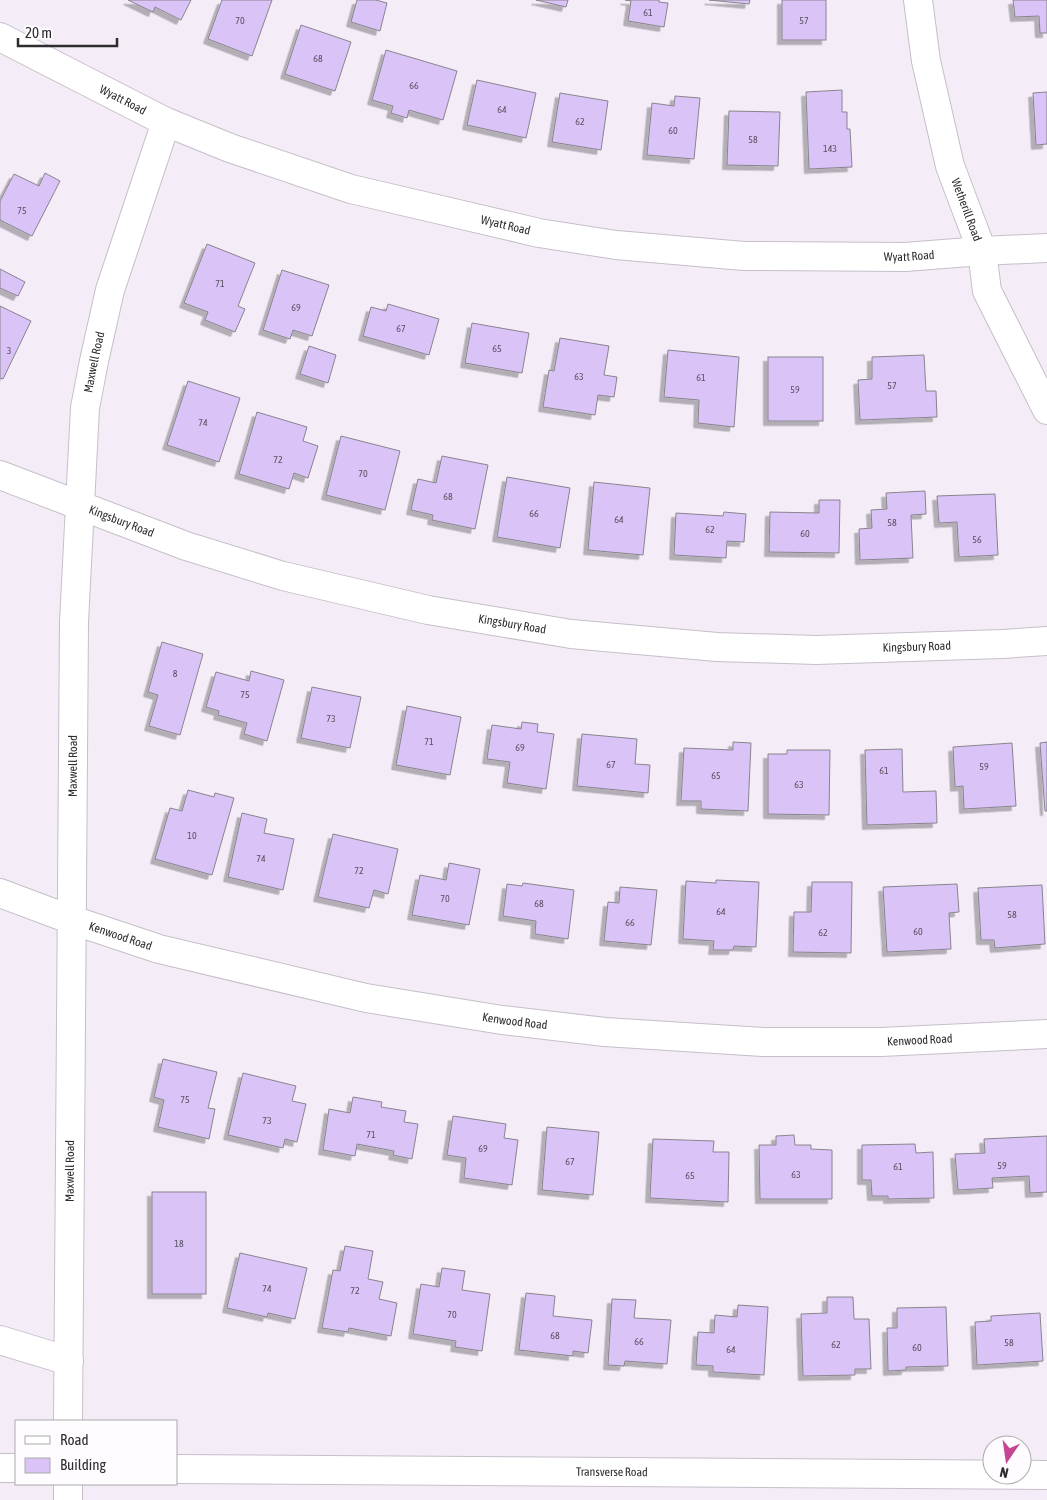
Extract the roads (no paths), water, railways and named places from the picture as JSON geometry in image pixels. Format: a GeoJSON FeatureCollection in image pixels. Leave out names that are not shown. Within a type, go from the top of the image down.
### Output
{"type":"FeatureCollection","features":[{"type":"Feature","properties":{"kind":"street","name":"Wetherill Road"},"geometry":{"type":"LineString","coordinates":[[918,0],[926,61],[950,166],[982,251],[987,290],[1047,410]]}},
{"type":"Feature","properties":{"kind":"street","name":"Wyatt Road"},"geometry":{"type":"LineString","coordinates":[[0,36],[166,122],[230,148],[351,189],[539,233],[597,242],[744,256],[905,257],[1047,248]]}},
{"type":"Feature","properties":{"kind":"street","name":"Maxwell Road"},"geometry":{"type":"LineString","coordinates":[[68,1420],[74,622],[85,408],[110,290],[166,122]]}},
{"type":"Feature","properties":{"kind":"street","name":"Kingsbury Road"},"geometry":{"type":"LineString","coordinates":[[0,475],[186,546],[283,576],[428,610],[571,634],[717,646],[816,650],[1047,641]]}},
{"type":"Feature","properties":{"kind":"street","name":"Kenwood Road"},"geometry":{"type":"LineString","coordinates":[[0,892],[72,920],[159,949],[366,998],[502,1020],[604,1032],[763,1042],[881,1042],[1047,1034]]}},
{"type":"Feature","properties":{"kind":"street"},"geometry":{"type":"LineString","coordinates":[[0,1340],[69,1361]]}},
{"type":"Feature","properties":{"kind":"street"},"geometry":{"type":"LineString","coordinates":[[0,1468],[15,1468]]}},
{"type":"Feature","properties":{"kind":"street","name":"Transverse Road"},"geometry":{"type":"LineString","coordinates":[[178,1469],[1047,1476]]}},
{"type":"Feature","properties":{"kind":"street"},"geometry":{"type":"LineString","coordinates":[[68,1485],[68,1500]]}}]}
